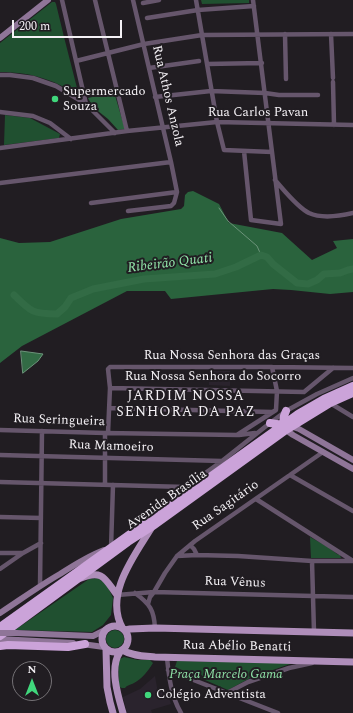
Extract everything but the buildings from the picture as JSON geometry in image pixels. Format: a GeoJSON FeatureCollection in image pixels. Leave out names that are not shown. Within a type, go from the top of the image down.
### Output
{"type":"FeatureCollection","features":[{"type":"Feature","properties":{"kind":"highway","name":"Avenida Brasília"},"geometry":{"type":"LineString","coordinates":[[0,634],[128,542],[153,526],[284,428],[298,414],[324,399],[353,386]]}},
{"type":"Feature","properties":{"kind":"highway","name":"Avenida Brasília"},"geometry":{"type":"LineString","coordinates":[[0,628],[111,548],[284,428],[330,403],[353,393]]}},
{"type":"Feature","properties":{"kind":"highway"},"geometry":{"type":"LineString","coordinates":[[270,423],[284,428],[284,416],[286,411]]}},
{"type":"Feature","properties":{"kind":"highway"},"geometry":{"type":"LineString","coordinates":[[0,646],[68,647],[84,644]]}},
{"type":"Feature","properties":{"kind":"main road"},"geometry":{"type":"LineString","coordinates":[[113,713],[107,687],[105,648],[102,638],[103,634],[114,622],[117,616],[117,595],[127,568],[153,526]]}},
{"type":"Feature","properties":{"kind":"main road"},"geometry":{"type":"LineString","coordinates":[[77,580],[87,576],[100,575],[107,580],[117,595]]}},
{"type":"Feature","properties":{"kind":"main road"},"geometry":{"type":"LineString","coordinates":[[117,616],[128,638],[126,646],[117,656],[115,662],[115,679],[123,713]]}},
{"type":"Feature","properties":{"kind":"main road"},"geometry":{"type":"LineString","coordinates":[[107,629],[117,626],[124,629]]}},
{"type":"Feature","properties":{"kind":"main road","name":"Rua Abélio Benatti"},"geometry":{"type":"LineString","coordinates":[[124,629],[155,628],[353,633]]}},
{"type":"Feature","properties":{"kind":"main road"},"geometry":{"type":"LineString","coordinates":[[105,648],[115,653],[121,651]]}},
{"type":"Feature","properties":{"kind":"main road","name":"Rua Abélio Benatti"},"geometry":{"type":"LineString","coordinates":[[121,651],[137,655],[167,658],[352,663]]}},
{"type":"Feature","properties":{"kind":"street"},"geometry":{"type":"LineString","coordinates":[[0,38],[48,0]]}},
{"type":"Feature","properties":{"kind":"street"},"geometry":{"type":"LineString","coordinates":[[62,0],[86,104]]}},
{"type":"Feature","properties":{"kind":"street"},"geometry":{"type":"LineString","coordinates":[[95,0],[127,132]]}},
{"type":"Feature","properties":{"kind":"street","name":"Rua Athos Anzola"},"geometry":{"type":"LineString","coordinates":[[133,0],[171,162],[177,194]]}},
{"type":"Feature","properties":{"kind":"street"},"geometry":{"type":"LineString","coordinates":[[144,2],[159,0]]}},
{"type":"Feature","properties":{"kind":"street"},"geometry":{"type":"LineString","coordinates":[[196,0],[217,122],[224,150],[272,152]]}},
{"type":"Feature","properties":{"kind":"street"},"geometry":{"type":"LineString","coordinates":[[244,151],[251,220],[281,224],[253,0]]}},
{"type":"Feature","properties":{"kind":"street"},"geometry":{"type":"LineString","coordinates":[[147,18],[198,10],[254,6]]}},
{"type":"Feature","properties":{"kind":"street"},"geometry":{"type":"LineString","coordinates":[[286,34],[286,79]]}},
{"type":"Feature","properties":{"kind":"street"},"geometry":{"type":"LineString","coordinates":[[331,34],[334,125]]}},
{"type":"Feature","properties":{"kind":"street"},"geometry":{"type":"LineString","coordinates":[[76,61],[144,44],[202,35],[353,34]]}},
{"type":"Feature","properties":{"kind":"street"},"geometry":{"type":"LineString","coordinates":[[149,68],[199,61]]}},
{"type":"Feature","properties":{"kind":"street"},"geometry":{"type":"LineString","coordinates":[[207,64],[262,63]]}},
{"type":"Feature","properties":{"kind":"street"},"geometry":{"type":"LineString","coordinates":[[0,75],[33,78],[56,86],[86,104],[115,133]]}},
{"type":"Feature","properties":{"kind":"street"},"geometry":{"type":"LineString","coordinates":[[155,97],[212,91],[279,95],[318,95]]}},
{"type":"Feature","properties":{"kind":"street"},"geometry":{"type":"LineString","coordinates":[[0,112],[33,116],[50,123],[71,139]]}},
{"type":"Feature","properties":{"kind":"street","name":"Rua Carlos Pavan"},"geometry":{"type":"LineString","coordinates":[[0,148],[115,133],[217,122],[353,125]]}},
{"type":"Feature","properties":{"kind":"street"},"geometry":{"type":"LineString","coordinates":[[0,183],[171,162]]}},
{"type":"Feature","properties":{"kind":"street"},"geometry":{"type":"LineString","coordinates":[[275,180],[302,208],[310,213],[330,216],[353,213]]}},
{"type":"Feature","properties":{"kind":"street"},"geometry":{"type":"LineString","coordinates":[[91,203],[177,194],[174,203],[171,206],[128,211]]}},
{"type":"Feature","properties":{"kind":"street","name":"Rua Nossa Senhora das Graças"},"geometry":{"type":"LineString","coordinates":[[110,388],[108,369],[110,366],[353,368]]}},
{"type":"Feature","properties":{"kind":"street"},"geometry":{"type":"LineString","coordinates":[[237,435],[276,410],[277,391],[272,367]]}},
{"type":"Feature","properties":{"kind":"street","name":"Rua Nossa Senhora do Socorro"},"geometry":{"type":"LineString","coordinates":[[110,388],[304,392],[333,368]]}},
{"type":"Feature","properties":{"kind":"street","name":"Avenida Brasília"},"geometry":{"type":"LineString","coordinates":[[113,485],[188,486],[286,411],[317,394],[353,378]]}},
{"type":"Feature","properties":{"kind":"street"},"geometry":{"type":"LineString","coordinates":[[106,484],[110,388]]}},
{"type":"Feature","properties":{"kind":"street"},"geometry":{"type":"LineString","coordinates":[[330,403],[353,417]]}},
{"type":"Feature","properties":{"kind":"street"},"geometry":{"type":"LineString","coordinates":[[110,408],[272,412]]}},
{"type":"Feature","properties":{"kind":"street"},"geometry":{"type":"LineString","coordinates":[[284,428],[353,469]]}},
{"type":"Feature","properties":{"kind":"street"},"geometry":{"type":"LineString","coordinates":[[284,428],[353,460]]}},
{"type":"Feature","properties":{"kind":"street","name":"Rua Seringueira"},"geometry":{"type":"LineString","coordinates":[[0,430],[237,435],[284,428]]}},
{"type":"Feature","properties":{"kind":"street"},"geometry":{"type":"LineString","coordinates":[[40,586],[42,431]]}},
{"type":"Feature","properties":{"kind":"street","name":"Rua Sagitário"},"geometry":{"type":"LineString","coordinates":[[148,604],[150,597],[177,556],[190,545],[323,452]]}},
{"type":"Feature","properties":{"kind":"street","name":"Rua Mamoeiro"},"geometry":{"type":"LineString","coordinates":[[0,455],[222,461]]}},
{"type":"Feature","properties":{"kind":"street"},"geometry":{"type":"LineString","coordinates":[[340,461],[344,455]]}},
{"type":"Feature","properties":{"kind":"street"},"geometry":{"type":"LineString","coordinates":[[290,475],[353,511]]}},
{"type":"Feature","properties":{"kind":"street"},"geometry":{"type":"LineString","coordinates":[[0,482],[113,485],[111,548],[94,554],[69,568],[0,613]]}},
{"type":"Feature","properties":{"kind":"street"},"geometry":{"type":"LineString","coordinates":[[256,499],[353,561]]}},
{"type":"Feature","properties":{"kind":"street"},"geometry":{"type":"LineString","coordinates":[[0,517],[41,518]]}},
{"type":"Feature","properties":{"kind":"street"},"geometry":{"type":"LineString","coordinates":[[0,569],[41,543]]}},
{"type":"Feature","properties":{"kind":"street"},"geometry":{"type":"LineString","coordinates":[[190,545],[197,555]]}},
{"type":"Feature","properties":{"kind":"street"},"geometry":{"type":"LineString","coordinates":[[0,553],[23,553]]}},
{"type":"Feature","properties":{"kind":"street"},"geometry":{"type":"LineString","coordinates":[[177,556],[238,556],[312,561],[353,561]]}},
{"type":"Feature","properties":{"kind":"street"},"geometry":{"type":"LineString","coordinates":[[312,561],[314,632]]}},
{"type":"Feature","properties":{"kind":"street","name":"Rua Vênus"},"geometry":{"type":"LineString","coordinates":[[117,595],[154,592],[353,597]]}},
{"type":"Feature","properties":{"kind":"street"},"geometry":{"type":"LineString","coordinates":[[135,593],[152,609],[155,628]]}},
{"type":"Feature","properties":{"kind":"street"},"geometry":{"type":"LineString","coordinates":[[0,634],[16,633],[93,636],[107,629]]}},
{"type":"Feature","properties":{"kind":"street"},"geometry":{"type":"LineString","coordinates":[[0,639],[84,644],[105,648]]}},
{"type":"Feature","properties":{"kind":"street"},"geometry":{"type":"LineString","coordinates":[[167,658],[173,694],[181,713]]}},
{"type":"Feature","properties":{"kind":"street"},"geometry":{"type":"LineString","coordinates":[[227,693],[248,682],[289,668],[320,662]]}},
{"type":"Feature","properties":{"kind":"street"},"geometry":{"type":"LineString","coordinates":[[168,670],[278,713]]}},
{"type":"Feature","properties":{"kind":"shaded area"},"geometry":{"type":"Polygon","coordinates":[[[114,92],[125,129],[118,130],[108,119],[93,107],[88,98],[114,92]]]}},
{"type":"Feature","properties":{"kind":"shaded area"},"geometry":{"type":"Polygon","coordinates":[[[193,191],[219,204],[229,223],[282,233],[312,260],[337,248],[333,241],[353,239],[353,292],[330,294],[273,289],[171,299],[165,291],[127,291],[22,346],[0,363],[0,238],[19,243],[50,242],[121,219],[181,209],[184,206],[185,195],[188,192],[193,191]]]}},
{"type":"Feature","properties":{"kind":"shaded area"},"geometry":{"type":"Polygon","coordinates":[[[21,351],[43,354],[38,361],[23,373],[21,351]]]}},
{"type":"Feature","properties":{"kind":"shaded area"},"geometry":{"type":"Polygon","coordinates":[[[209,371],[230,371],[230,386],[209,385],[209,371]]]}},
{"type":"Feature","properties":{"kind":"shaded area","name":"Colégio Adventista"},"geometry":{"type":"Polygon","coordinates":[[[155,676],[158,693],[167,691],[171,704],[151,710],[152,713],[127,713],[123,697],[140,689],[155,676]]]}},
{"type":"Feature","properties":{"kind":"green space"},"geometry":{"type":"Polygon","coordinates":[[[201,0],[249,0],[249,3],[202,4],[201,0]]]}},
{"type":"Feature","properties":{"kind":"green space"},"geometry":{"type":"Polygon","coordinates":[[[52,2],[55,2],[56,4],[77,88],[74,92],[36,76],[0,72],[0,43],[52,2]]]}},
{"type":"Feature","properties":{"kind":"green space"},"geometry":{"type":"Polygon","coordinates":[[[5,115],[30,118],[60,134],[59,138],[4,145],[5,115]]]}},
{"type":"Feature","properties":{"kind":"green space"},"geometry":{"type":"Polygon","coordinates":[[[310,537],[340,555],[341,558],[311,558],[310,537]]]}},
{"type":"Feature","properties":{"kind":"green space"},"geometry":{"type":"Polygon","coordinates":[[[98,578],[107,585],[113,598],[111,615],[103,625],[92,632],[15,630],[89,579],[98,578]]]}},
{"type":"Feature","properties":{"kind":"green space"},"geometry":{"type":"Polygon","coordinates":[[[111,630],[119,630],[124,635],[122,646],[119,648],[111,648],[106,643],[106,635],[111,630]]]}},
{"type":"Feature","properties":{"kind":"green space"},"geometry":{"type":"Polygon","coordinates":[[[124,657],[138,660],[150,660],[153,663],[140,679],[125,688],[122,688],[119,687],[118,662],[124,657]]]}},
{"type":"Feature","properties":{"kind":"green space","name":"Praça Marcelo Gama"},"geometry":{"type":"Polygon","coordinates":[[[177,661],[293,663],[250,678],[228,690],[175,667],[177,661]]]}},
{"type":"Feature","properties":{"kind":"waterway"},"geometry":{"type":"LineString","coordinates":[[219,208],[228,221],[257,246],[261,255]]}},
{"type":"Feature","properties":{"kind":"waterway","name":"Ribeirão Quati"},"geometry":{"type":"LineString","coordinates":[[14,295],[33,311],[57,314],[65,307],[71,298],[93,289],[144,279],[215,274],[236,267],[261,255],[267,257],[273,264],[297,283],[308,284],[317,280],[324,274],[340,273],[353,269]]}},
{"type":"Feature","properties":{"kind":"place","name":"Supermercado Souza"},"geometry":{"type":"Point","coordinates":[55,99]}},
{"type":"Feature","properties":{"kind":"place","name":"Colégio Adventista"},"geometry":{"type":"Point","coordinates":[148,695]}},
{"type":"Feature","properties":{"kind":"district","name":"JARDIM NOSSA SENHORA DA PAZ"},"geometry":{"type":"Point","coordinates":[186,406]}}]}
